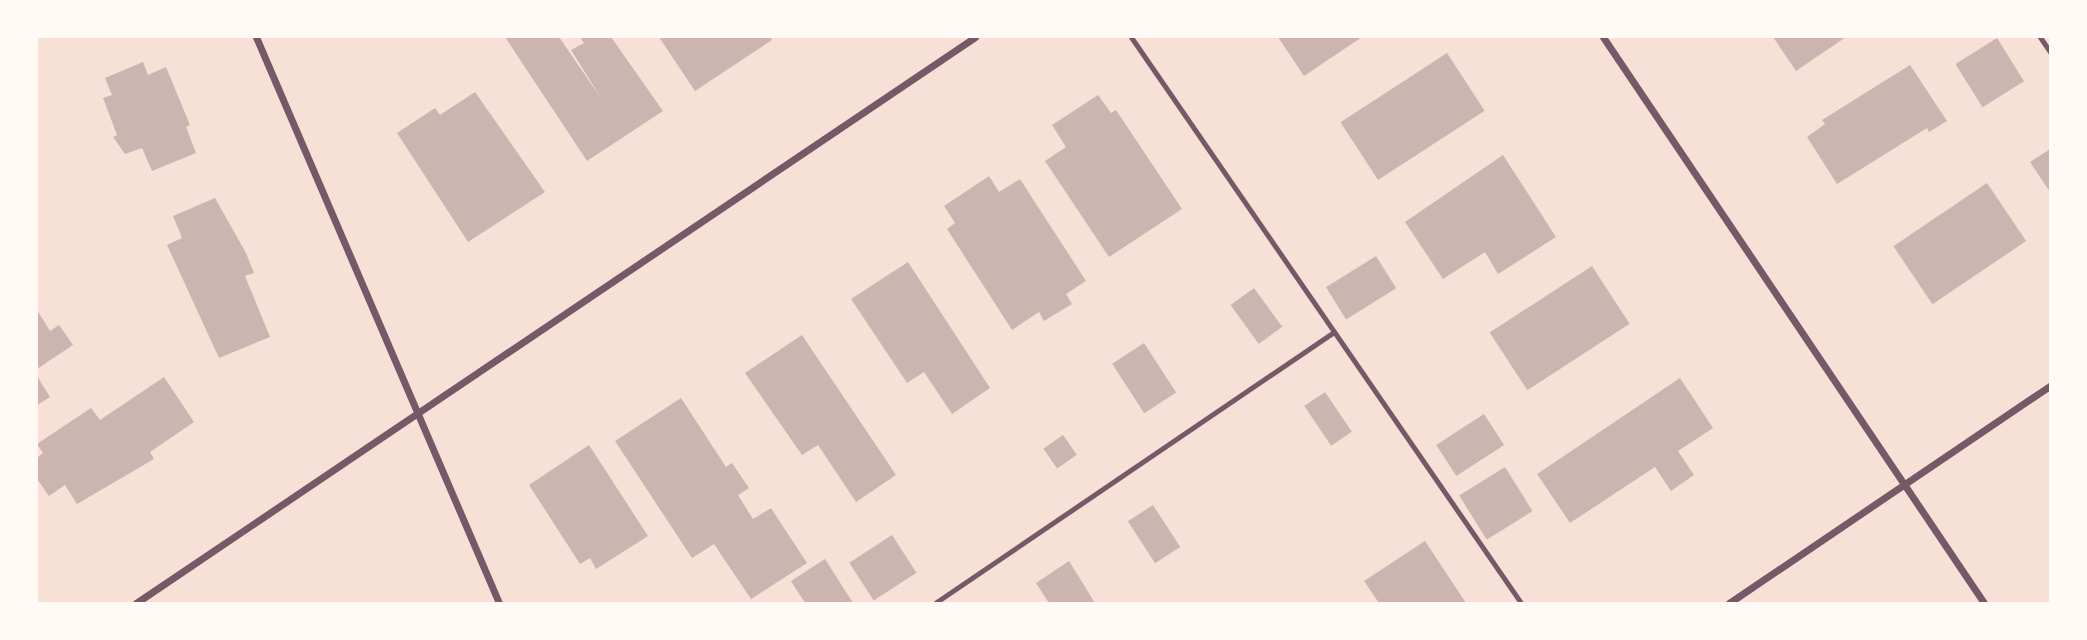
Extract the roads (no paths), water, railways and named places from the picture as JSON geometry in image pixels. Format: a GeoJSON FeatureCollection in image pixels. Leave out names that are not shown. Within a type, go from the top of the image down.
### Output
{"type":"FeatureCollection","features":[{"type":"Feature","properties":{"kind":"street"},"geometry":{"type":"LineString","coordinates":[[256,37],[499,603]]}},
{"type":"Feature","properties":{"kind":"street"},"geometry":{"type":"LineString","coordinates":[[136,603],[975,37]]}},
{"type":"Feature","properties":{"kind":"street"},"geometry":{"type":"LineString","coordinates":[[1603,37],[1984,603]]}},
{"type":"Feature","properties":{"kind":"street"},"geometry":{"type":"LineString","coordinates":[[1729,603],[2050,386]]}},
{"type":"Feature","properties":{"kind":"lane"},"geometry":{"type":"LineString","coordinates":[[1131,37],[1521,603]]}},
{"type":"Feature","properties":{"kind":"lane"},"geometry":{"type":"LineString","coordinates":[[2040,37],[2050,52]]}},
{"type":"Feature","properties":{"kind":"lane"},"geometry":{"type":"LineString","coordinates":[[936,603],[1334,332]]}}]}
